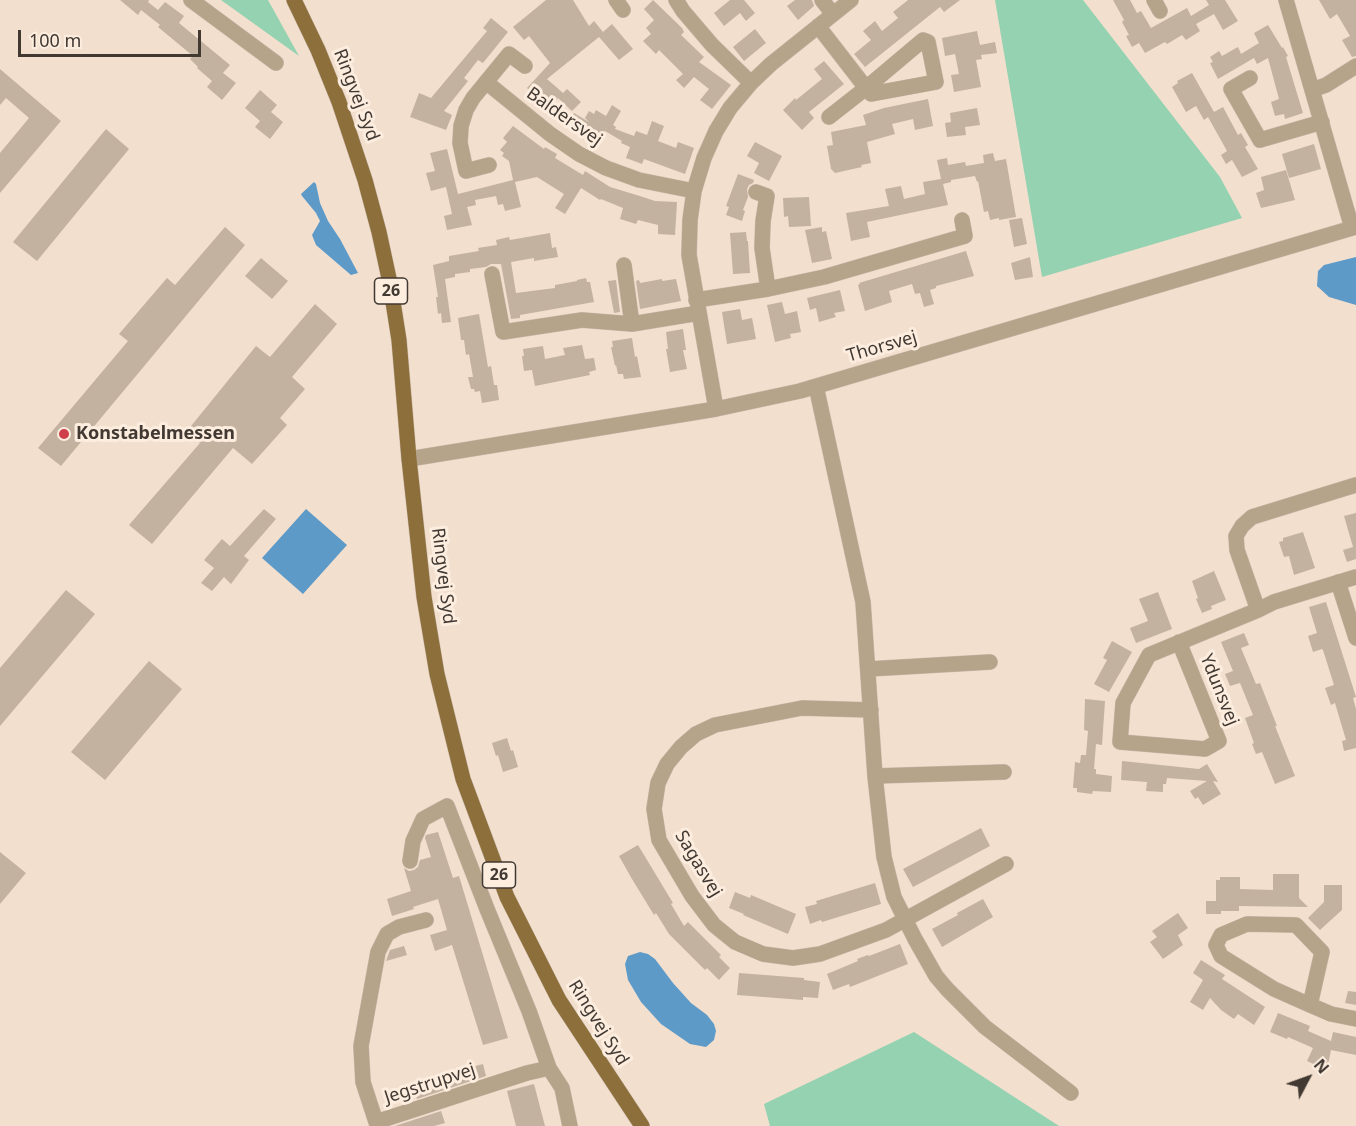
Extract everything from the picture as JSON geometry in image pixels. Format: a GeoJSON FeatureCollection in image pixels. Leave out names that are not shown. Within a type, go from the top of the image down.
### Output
{"type":"FeatureCollection","features":[{"type":"Feature","properties":{"kind":"main road","name":"Ringvej Syd"},"geometry":{"type":"LineString","coordinates":[[294,0],[339,102],[365,180],[379,232],[399,340],[424,597],[437,674],[463,779],[507,897],[559,1000],[642,1126]]}},
{"type":"Feature","properties":{"kind":"street"},"geometry":{"type":"LineString","coordinates":[[191,0],[276,63]]}},
{"type":"Feature","properties":{"kind":"street"},"geometry":{"type":"LineString","coordinates":[[676,0],[712,45],[751,83]]}},
{"type":"Feature","properties":{"kind":"street"},"geometry":{"type":"LineString","coordinates":[[822,0],[833,14]]}},
{"type":"Feature","properties":{"kind":"street"},"geometry":{"type":"LineString","coordinates":[[716,409],[689,255],[694,191],[704,158],[716,131],[730,108],[751,83],[771,64],[851,0]]}},
{"type":"Feature","properties":{"kind":"street"},"geometry":{"type":"LineString","coordinates":[[1286,0],[1354,228]]}},
{"type":"Feature","properties":{"kind":"street"},"geometry":{"type":"LineString","coordinates":[[818,26],[866,88],[871,94],[936,82],[928,42],[924,40],[866,88],[829,117]]}},
{"type":"Feature","properties":{"kind":"street","name":"Baldersvej"},"geometry":{"type":"LineString","coordinates":[[489,165],[466,171],[460,143],[461,126],[466,110],[509,54],[525,66]]}},
{"type":"Feature","properties":{"kind":"street"},"geometry":{"type":"LineString","coordinates":[[1312,90],[1326,85],[1356,66]]}},
{"type":"Feature","properties":{"kind":"street"},"geometry":{"type":"LineString","coordinates":[[1250,78],[1231,89],[1260,140],[1322,122]]}},
{"type":"Feature","properties":{"kind":"street","name":"Baldersvej"},"geometry":{"type":"LineString","coordinates":[[486,82],[550,134],[579,154],[606,168],[639,180],[694,191]]}},
{"type":"Feature","properties":{"kind":"street"},"geometry":{"type":"LineString","coordinates":[[756,192],[767,196],[762,248],[768,289]]}},
{"type":"Feature","properties":{"kind":"street"},"geometry":{"type":"LineString","coordinates":[[492,274],[503,332],[582,320],[632,324],[824,277],[965,236],[962,220]]}},
{"type":"Feature","properties":{"kind":"street","name":"Thorsvej"},"geometry":{"type":"LineString","coordinates":[[409,459],[716,409],[816,386],[1354,228]]}},
{"type":"Feature","properties":{"kind":"street"},"geometry":{"type":"LineString","coordinates":[[624,266],[632,324]]}},
{"type":"Feature","properties":{"kind":"street"},"geometry":{"type":"LineString","coordinates":[[816,386],[863,602],[874,776],[884,857],[894,897],[936,976],[947,989],[985,1027],[1071,1094]]}},
{"type":"Feature","properties":{"kind":"street"},"geometry":{"type":"LineString","coordinates":[[1258,610],[1237,550],[1236,536],[1242,526],[1252,517],[1356,485]]}},
{"type":"Feature","properties":{"kind":"street","name":"Ydunsvej"},"geometry":{"type":"LineString","coordinates":[[1179,642],[1219,741],[1205,749],[1120,742],[1123,703],[1149,655],[1179,642],[1258,610],[1274,602],[1356,576]]}},
{"type":"Feature","properties":{"kind":"street"},"geometry":{"type":"LineString","coordinates":[[1338,582],[1356,638]]}},
{"type":"Feature","properties":{"kind":"street"},"geometry":{"type":"LineString","coordinates":[[868,669],[990,662]]}},
{"type":"Feature","properties":{"kind":"street","name":"Sagasvej"},"geometry":{"type":"LineString","coordinates":[[871,710],[802,708],[715,725],[696,734],[667,764],[658,783],[654,809],[659,840],[692,896],[714,925],[735,942],[763,954],[794,958],[820,954],[886,930],[1006,864]]}},
{"type":"Feature","properties":{"kind":"street"},"geometry":{"type":"LineString","coordinates":[[874,776],[1004,772]]}},
{"type":"Feature","properties":{"kind":"street"},"geometry":{"type":"LineString","coordinates":[[410,861],[413,841],[423,819],[447,806],[529,1011],[549,1068],[562,1088],[570,1126]]}},
{"type":"Feature","properties":{"kind":"street","name":"Jegstrupvej"},"geometry":{"type":"LineString","coordinates":[[426,920],[399,927],[387,934],[378,952],[361,1046],[363,1082],[376,1122],[549,1068]]}},
{"type":"Feature","properties":{"kind":"street"},"geometry":{"type":"LineString","coordinates":[[1310,1005],[1322,952],[1296,925],[1246,924],[1221,935],[1216,945],[1221,956],[1274,989],[1310,1005],[1331,1014],[1356,1019]]}},
{"type":"Feature","properties":{"kind":"green space"},"geometry":{"type":"Polygon","coordinates":[[[221,0],[268,0],[299,56],[221,0]]]}},
{"type":"Feature","properties":{"kind":"green space"},"geometry":{"type":"Polygon","coordinates":[[[995,0],[1083,0],[1220,177],[1242,218],[1042,277],[995,0]]]}},
{"type":"Feature","properties":{"kind":"green space"},"geometry":{"type":"Polygon","coordinates":[[[914,1032],[1059,1126],[770,1126],[764,1104],[914,1032]]]}},
{"type":"Feature","properties":{"kind":"water"},"geometry":{"type":"Polygon","coordinates":[[[314,182],[328,221],[358,273],[351,275],[316,245],[312,235],[320,221],[301,194],[314,182]]]}},
{"type":"Feature","properties":{"kind":"water"},"geometry":{"type":"Polygon","coordinates":[[[1356,257],[1356,305],[1329,297],[1317,286],[1318,271],[1324,265],[1356,257]]]}},
{"type":"Feature","properties":{"kind":"water"},"geometry":{"type":"Polygon","coordinates":[[[306,509],[347,545],[303,594],[262,558],[306,509]]]}},
{"type":"Feature","properties":{"kind":"water"},"geometry":{"type":"Polygon","coordinates":[[[640,952],[655,959],[691,1003],[707,1015],[714,1024],[716,1031],[714,1040],[706,1047],[690,1044],[661,1024],[641,1002],[628,980],[625,964],[628,956],[640,952]]]}},
{"type":"Feature","properties":{"kind":"building"},"geometry":{"type":"Polygon","coordinates":[[[120,0],[149,0],[148,2],[158,10],[165,2],[184,16],[179,23],[230,65],[223,73],[236,83],[222,100],[207,87],[212,81],[190,59],[193,56],[141,10],[138,15],[120,0]]]}},
{"type":"Feature","properties":{"kind":"building"},"geometry":{"type":"Polygon","coordinates":[[[546,0],[573,0],[589,26],[594,21],[603,32],[612,24],[633,49],[619,60],[599,37],[547,79],[563,93],[550,106],[534,90],[531,92],[527,88],[550,63],[529,36],[524,40],[513,27],[546,0]]]}},
{"type":"Feature","properties":{"kind":"building"},"geometry":{"type":"Polygon","coordinates":[[[653,0],[682,28],[684,32],[681,35],[704,57],[699,62],[731,85],[712,109],[700,100],[709,89],[694,77],[684,88],[676,80],[683,74],[659,50],[656,54],[643,41],[651,34],[646,28],[654,20],[644,9],[653,0]]]}},
{"type":"Feature","properties":{"kind":"building"},"geometry":{"type":"Polygon","coordinates":[[[730,0],[744,0],[755,13],[746,21],[740,13],[724,26],[714,13],[730,0]]]}},
{"type":"Feature","properties":{"kind":"building"},"geometry":{"type":"Polygon","coordinates":[[[795,0],[812,0],[814,6],[798,20],[787,6],[795,0]]]}},
{"type":"Feature","properties":{"kind":"building"},"geometry":{"type":"Polygon","coordinates":[[[908,0],[960,0],[944,12],[940,7],[865,67],[854,54],[871,40],[863,31],[875,21],[882,31],[898,18],[893,12],[908,0]]]}},
{"type":"Feature","properties":{"kind":"building"},"geometry":{"type":"Polygon","coordinates":[[[1113,0],[1130,0],[1137,13],[1141,11],[1151,28],[1187,8],[1191,16],[1209,5],[1206,0],[1225,0],[1238,21],[1223,30],[1214,14],[1196,24],[1200,31],[1186,40],[1182,35],[1145,53],[1139,43],[1132,47],[1126,36],[1129,35],[1122,22],[1124,20],[1113,0]]]}},
{"type":"Feature","properties":{"kind":"building"},"geometry":{"type":"Polygon","coordinates":[[[1319,0],[1356,0],[1356,56],[1352,57],[1342,40],[1350,36],[1337,14],[1330,19],[1319,0]]]}},
{"type":"Feature","properties":{"kind":"building"},"geometry":{"type":"Polygon","coordinates":[[[491,18],[508,32],[483,63],[478,60],[464,78],[468,81],[444,111],[452,115],[446,130],[410,117],[419,93],[431,98],[487,31],[483,28],[491,18]]]}},
{"type":"Feature","properties":{"kind":"building"},"geometry":{"type":"Polygon","coordinates":[[[1268,25],[1288,56],[1286,57],[1303,113],[1285,119],[1284,114],[1275,116],[1271,102],[1279,99],[1268,58],[1257,64],[1254,58],[1218,79],[1210,63],[1213,62],[1210,57],[1219,51],[1222,56],[1238,47],[1241,54],[1259,43],[1254,33],[1268,25]]]}},
{"type":"Feature","properties":{"kind":"building"},"geometry":{"type":"Polygon","coordinates":[[[755,29],[766,43],[744,61],[733,47],[755,29]]]}},
{"type":"Feature","properties":{"kind":"building"},"geometry":{"type":"Polygon","coordinates":[[[977,31],[980,45],[995,42],[997,53],[981,55],[982,59],[976,60],[981,87],[954,92],[951,75],[959,74],[955,54],[945,56],[942,38],[977,31]]]}},
{"type":"Feature","properties":{"kind":"building"},"geometry":{"type":"Polygon","coordinates":[[[824,61],[844,84],[809,112],[814,118],[802,130],[783,110],[795,98],[796,100],[822,79],[814,69],[824,61]]]}},
{"type":"Feature","properties":{"kind":"building"},"geometry":{"type":"Polygon","coordinates":[[[0,69],[61,121],[0,193],[0,153],[29,118],[6,98],[0,105],[0,69]]]}},
{"type":"Feature","properties":{"kind":"building"},"geometry":{"type":"Polygon","coordinates":[[[1192,73],[1214,112],[1223,107],[1238,135],[1241,133],[1248,145],[1245,147],[1258,169],[1242,177],[1232,160],[1226,164],[1221,155],[1227,151],[1208,117],[1204,120],[1196,106],[1186,112],[1172,87],[1178,83],[1177,81],[1192,73]]]}},
{"type":"Feature","properties":{"kind":"building"},"geometry":{"type":"Polygon","coordinates":[[[567,89],[581,102],[572,111],[558,98],[567,89]]]}},
{"type":"Feature","properties":{"kind":"building"},"geometry":{"type":"Polygon","coordinates":[[[260,90],[277,105],[271,112],[283,122],[270,139],[255,127],[260,121],[245,108],[260,90]]]}},
{"type":"Feature","properties":{"kind":"building"},"geometry":{"type":"Polygon","coordinates":[[[928,99],[933,126],[915,130],[913,119],[892,124],[895,134],[867,142],[871,163],[835,173],[831,169],[827,146],[833,145],[831,132],[866,125],[863,115],[928,99]]]}},
{"type":"Feature","properties":{"kind":"building"},"geometry":{"type":"Polygon","coordinates":[[[612,105],[621,111],[613,125],[615,129],[634,136],[636,131],[647,135],[652,121],[664,126],[658,141],[676,148],[678,142],[694,148],[685,174],[644,159],[642,164],[626,158],[630,147],[605,131],[596,145],[566,126],[574,113],[589,122],[585,118],[589,111],[594,114],[596,110],[606,116],[612,105]]]}},
{"type":"Feature","properties":{"kind":"building"},"geometry":{"type":"Polygon","coordinates":[[[977,108],[980,125],[965,127],[966,135],[947,137],[945,123],[951,122],[950,113],[977,108]]]}},
{"type":"Feature","properties":{"kind":"building"},"geometry":{"type":"Polygon","coordinates":[[[513,126],[544,149],[545,147],[557,154],[555,158],[583,175],[585,171],[610,187],[655,201],[677,202],[675,235],[658,234],[658,225],[638,220],[636,224],[620,219],[623,208],[600,200],[581,188],[565,214],[555,208],[564,194],[537,177],[515,182],[521,207],[505,211],[503,204],[498,205],[496,196],[475,200],[476,205],[467,207],[472,225],[447,230],[444,216],[452,214],[446,187],[431,191],[426,173],[435,171],[430,153],[447,149],[458,194],[513,180],[509,161],[502,156],[504,153],[500,150],[507,142],[503,138],[513,126]]]}},
{"type":"Feature","properties":{"kind":"building"},"geometry":{"type":"Polygon","coordinates":[[[106,129],[129,149],[37,261],[13,242],[106,129]]]}},
{"type":"Feature","properties":{"kind":"building"},"geometry":{"type":"Polygon","coordinates":[[[755,142],[782,156],[769,181],[754,173],[759,163],[747,156],[755,142]]]}},
{"type":"Feature","properties":{"kind":"building"},"geometry":{"type":"Polygon","coordinates":[[[1314,144],[1321,169],[1289,178],[1282,154],[1314,144]]]}},
{"type":"Feature","properties":{"kind":"building"},"geometry":{"type":"Polygon","coordinates":[[[993,153],[995,161],[1006,159],[1016,217],[990,220],[988,211],[984,212],[975,176],[951,180],[943,184],[948,205],[867,222],[870,237],[851,241],[846,213],[889,206],[885,189],[901,186],[904,199],[925,194],[923,182],[941,179],[937,160],[947,158],[948,165],[965,162],[966,166],[984,163],[983,155],[993,153]]]}},
{"type":"Feature","properties":{"kind":"building"},"geometry":{"type":"Polygon","coordinates":[[[1286,170],[1295,200],[1261,208],[1256,193],[1264,190],[1261,177],[1286,170]]]}},
{"type":"Feature","properties":{"kind":"building"},"geometry":{"type":"Polygon","coordinates":[[[738,174],[754,180],[747,189],[748,197],[742,221],[726,215],[729,207],[726,206],[738,174]]]}},
{"type":"Feature","properties":{"kind":"building"},"geometry":{"type":"Polygon","coordinates":[[[809,197],[811,226],[789,227],[788,216],[784,217],[783,198],[809,197]]]}},
{"type":"Feature","properties":{"kind":"building"},"geometry":{"type":"Polygon","coordinates":[[[1022,218],[1027,244],[1014,247],[1009,220],[1022,218]]]}},
{"type":"Feature","properties":{"kind":"building"},"geometry":{"type":"Polygon","coordinates":[[[225,227],[245,245],[61,466],[38,448],[128,341],[119,334],[167,278],[175,285],[225,227]]]}},
{"type":"Feature","properties":{"kind":"building"},"geometry":{"type":"Polygon","coordinates":[[[822,227],[822,232],[826,231],[832,259],[812,263],[805,230],[822,227]]]}},
{"type":"Feature","properties":{"kind":"building"},"geometry":{"type":"Polygon","coordinates":[[[746,232],[750,273],[733,274],[730,233],[746,232]]]}},
{"type":"Feature","properties":{"kind":"building"},"geometry":{"type":"Polygon","coordinates":[[[550,233],[552,248],[556,247],[558,257],[511,262],[516,293],[555,288],[555,285],[586,278],[587,282],[590,282],[594,302],[520,315],[520,318],[511,319],[501,264],[491,264],[445,279],[451,322],[442,323],[441,313],[438,314],[433,265],[449,261],[449,256],[479,251],[478,248],[497,245],[496,240],[550,233]]]}},
{"type":"Feature","properties":{"kind":"building"},"geometry":{"type":"Polygon","coordinates":[[[966,251],[974,276],[936,286],[930,290],[934,304],[924,307],[920,293],[915,294],[912,284],[889,291],[892,302],[865,311],[859,283],[966,251]]]}},
{"type":"Feature","properties":{"kind":"building"},"geometry":{"type":"Polygon","coordinates":[[[1030,257],[1033,277],[1015,280],[1011,263],[1030,257]]]}},
{"type":"Feature","properties":{"kind":"building"},"geometry":{"type":"Polygon","coordinates":[[[261,258],[288,281],[272,299],[245,276],[261,258]]]}},
{"type":"Feature","properties":{"kind":"building"},"geometry":{"type":"Polygon","coordinates":[[[662,279],[662,281],[676,279],[681,301],[640,309],[636,281],[639,280],[640,283],[662,279]]]}},
{"type":"Feature","properties":{"kind":"building"},"geometry":{"type":"Polygon","coordinates":[[[616,280],[620,312],[614,313],[608,281],[616,280]]]}},
{"type":"Feature","properties":{"kind":"building"},"geometry":{"type":"Polygon","coordinates":[[[840,290],[845,311],[834,313],[836,317],[819,322],[816,308],[810,310],[807,298],[840,290]]]}},
{"type":"Feature","properties":{"kind":"building"},"geometry":{"type":"Polygon","coordinates":[[[782,302],[785,314],[797,311],[801,332],[790,334],[791,338],[775,342],[767,305],[782,302]]]}},
{"type":"Feature","properties":{"kind":"building"},"geometry":{"type":"Polygon","coordinates":[[[315,304],[337,324],[292,377],[305,389],[280,418],[287,425],[252,464],[233,448],[152,544],[129,525],[200,443],[187,431],[256,346],[270,357],[315,304]]]}},
{"type":"Feature","properties":{"kind":"building"},"geometry":{"type":"Polygon","coordinates":[[[740,309],[742,320],[752,318],[756,339],[727,344],[722,312],[740,309]]]}},
{"type":"Feature","properties":{"kind":"building"},"geometry":{"type":"Polygon","coordinates":[[[479,314],[488,367],[491,366],[499,400],[482,403],[480,391],[475,392],[471,389],[468,377],[473,377],[469,354],[466,355],[464,340],[461,340],[458,318],[479,314]]]}},
{"type":"Feature","properties":{"kind":"building"},"geometry":{"type":"Polygon","coordinates":[[[683,329],[686,350],[683,350],[687,369],[670,372],[666,332],[683,329]]]}},
{"type":"Feature","properties":{"kind":"building"},"geometry":{"type":"Polygon","coordinates":[[[632,338],[641,377],[624,379],[623,374],[618,374],[615,366],[612,341],[632,338]]]}},
{"type":"Feature","properties":{"kind":"building"},"geometry":{"type":"Polygon","coordinates":[[[582,345],[585,359],[594,358],[596,370],[589,372],[590,375],[535,386],[532,370],[524,371],[523,349],[543,346],[545,359],[565,355],[563,348],[582,345]]]}},
{"type":"Feature","properties":{"kind":"building"},"geometry":{"type":"Polygon","coordinates":[[[264,509],[276,519],[244,556],[249,560],[231,584],[224,577],[212,591],[201,583],[214,568],[204,560],[222,539],[230,546],[264,509]]]}},
{"type":"Feature","properties":{"kind":"building"},"geometry":{"type":"Polygon","coordinates":[[[1356,513],[1356,559],[1347,562],[1343,550],[1353,547],[1344,516],[1356,513]]]}},
{"type":"Feature","properties":{"kind":"building"},"geometry":{"type":"Polygon","coordinates":[[[1303,532],[1315,568],[1294,575],[1289,556],[1284,557],[1279,542],[1283,541],[1283,538],[1303,532]]]}},
{"type":"Feature","properties":{"kind":"building"},"geometry":{"type":"Polygon","coordinates":[[[1214,571],[1226,600],[1211,606],[1212,609],[1202,613],[1192,581],[1214,571]]]}},
{"type":"Feature","properties":{"kind":"building"},"geometry":{"type":"Polygon","coordinates":[[[66,590],[95,614],[0,726],[0,668],[66,590]]]}},
{"type":"Feature","properties":{"kind":"building"},"geometry":{"type":"Polygon","coordinates":[[[1158,592],[1172,629],[1136,643],[1130,628],[1148,621],[1139,599],[1158,592]]]}},
{"type":"Feature","properties":{"kind":"building"},"geometry":{"type":"Polygon","coordinates":[[[1326,602],[1356,697],[1353,698],[1356,709],[1356,748],[1344,751],[1342,741],[1346,740],[1335,703],[1331,705],[1325,688],[1334,685],[1323,650],[1313,652],[1308,636],[1317,633],[1309,607],[1326,602]]]}},
{"type":"Feature","properties":{"kind":"building"},"geometry":{"type":"Polygon","coordinates":[[[1244,633],[1249,645],[1241,648],[1256,684],[1260,683],[1295,776],[1275,784],[1262,752],[1256,754],[1252,744],[1254,743],[1245,718],[1253,715],[1240,683],[1230,686],[1225,674],[1233,671],[1221,642],[1244,633]]]}},
{"type":"Feature","properties":{"kind":"building"},"geometry":{"type":"Polygon","coordinates":[[[1112,641],[1132,652],[1109,692],[1094,684],[1107,660],[1103,658],[1112,641]]]}},
{"type":"Feature","properties":{"kind":"building"},"geometry":{"type":"Polygon","coordinates":[[[149,661],[182,689],[105,780],[71,752],[149,661]]]}},
{"type":"Feature","properties":{"kind":"building"},"geometry":{"type":"Polygon","coordinates":[[[1085,699],[1105,701],[1102,745],[1096,744],[1094,769],[1096,769],[1096,774],[1112,776],[1111,792],[1093,791],[1092,794],[1077,792],[1077,788],[1073,788],[1075,762],[1080,763],[1081,755],[1086,755],[1088,731],[1084,730],[1085,699]]]}},
{"type":"Feature","properties":{"kind":"building"},"geometry":{"type":"Polygon","coordinates":[[[507,738],[518,767],[503,772],[492,743],[507,738]]]}},
{"type":"Feature","properties":{"kind":"building"},"geometry":{"type":"Polygon","coordinates":[[[1122,761],[1199,769],[1207,764],[1218,782],[1213,781],[1221,794],[1203,805],[1190,791],[1207,781],[1167,778],[1166,784],[1163,784],[1163,792],[1146,791],[1147,782],[1121,780],[1122,761]]]}},
{"type":"Feature","properties":{"kind":"building"},"geometry":{"type":"Polygon","coordinates":[[[981,828],[990,846],[913,887],[903,869],[981,828]]]}},
{"type":"Feature","properties":{"kind":"building"},"geometry":{"type":"Polygon","coordinates":[[[438,832],[453,878],[459,876],[508,1038],[483,1045],[452,945],[435,951],[430,935],[447,930],[438,899],[392,916],[387,899],[411,891],[404,868],[409,871],[414,870],[418,867],[420,860],[431,857],[425,838],[426,835],[438,832]]]}},
{"type":"Feature","properties":{"kind":"building"},"geometry":{"type":"Polygon","coordinates":[[[638,845],[684,926],[688,922],[721,955],[719,957],[730,968],[719,980],[707,968],[705,970],[669,934],[656,913],[654,915],[632,879],[619,856],[638,845]]]}},
{"type":"Feature","properties":{"kind":"building"},"geometry":{"type":"Polygon","coordinates":[[[0,852],[26,873],[0,904],[0,852]]]}},
{"type":"Feature","properties":{"kind":"building"},"geometry":{"type":"Polygon","coordinates":[[[1273,874],[1299,874],[1299,898],[1308,907],[1239,906],[1239,911],[1206,914],[1206,901],[1216,901],[1216,880],[1220,880],[1220,877],[1240,877],[1240,889],[1273,890],[1273,874]]]}},
{"type":"Feature","properties":{"kind":"building"},"geometry":{"type":"Polygon","coordinates":[[[875,883],[881,904],[810,924],[805,907],[817,904],[816,901],[875,883]]]}},
{"type":"Feature","properties":{"kind":"building"},"geometry":{"type":"Polygon","coordinates":[[[1324,885],[1342,885],[1342,910],[1320,930],[1308,918],[1324,902],[1324,885]]]}},
{"type":"Feature","properties":{"kind":"building"},"geometry":{"type":"Polygon","coordinates":[[[735,892],[750,898],[751,895],[796,914],[788,934],[729,908],[735,892]]]}},
{"type":"Feature","properties":{"kind":"building"},"geometry":{"type":"Polygon","coordinates":[[[983,899],[993,917],[942,947],[932,929],[983,899]]]}},
{"type":"Feature","properties":{"kind":"building"},"geometry":{"type":"Polygon","coordinates":[[[1178,913],[1188,928],[1178,935],[1183,945],[1163,959],[1150,942],[1157,937],[1152,931],[1178,913]]]}},
{"type":"Feature","properties":{"kind":"building"},"geometry":{"type":"Polygon","coordinates":[[[900,944],[908,964],[850,987],[849,984],[833,990],[827,974],[858,961],[857,959],[900,944]]]}},
{"type":"Feature","properties":{"kind":"building"},"geometry":{"type":"Polygon","coordinates":[[[404,946],[407,955],[386,961],[390,950],[404,946]]]}},
{"type":"Feature","properties":{"kind":"building"},"geometry":{"type":"Polygon","coordinates":[[[1201,960],[1225,975],[1222,979],[1265,1007],[1254,1025],[1238,1014],[1234,1019],[1210,998],[1203,1010],[1190,1002],[1203,980],[1193,973],[1201,960]]]}},
{"type":"Feature","properties":{"kind":"building"},"geometry":{"type":"Polygon","coordinates":[[[739,973],[804,978],[804,980],[820,982],[818,998],[803,997],[803,1000],[737,995],[739,973]]]}},
{"type":"Feature","properties":{"kind":"building"},"geometry":{"type":"Polygon","coordinates":[[[1348,991],[1356,992],[1356,1005],[1345,1003],[1348,991]]]}},
{"type":"Feature","properties":{"kind":"building"},"geometry":{"type":"Polygon","coordinates":[[[1278,1013],[1310,1026],[1308,1031],[1331,1041],[1333,1032],[1356,1037],[1356,1055],[1331,1050],[1327,1070],[1307,1061],[1313,1048],[1270,1032],[1278,1013]]]}},
{"type":"Feature","properties":{"kind":"building"},"geometry":{"type":"Polygon","coordinates":[[[483,1064],[486,1076],[417,1099],[412,1083],[483,1064]]]}},
{"type":"Feature","properties":{"kind":"building"},"geometry":{"type":"Polygon","coordinates":[[[534,1084],[545,1126],[516,1126],[507,1091],[534,1084]]]}},
{"type":"Feature","properties":{"kind":"building"},"geometry":{"type":"Polygon","coordinates":[[[441,1111],[445,1123],[434,1126],[395,1126],[441,1111]]]}},
{"type":"Feature","properties":{"kind":"place","name":"Konstabelmessen"},"geometry":{"type":"Point","coordinates":[64,434]}}]}
